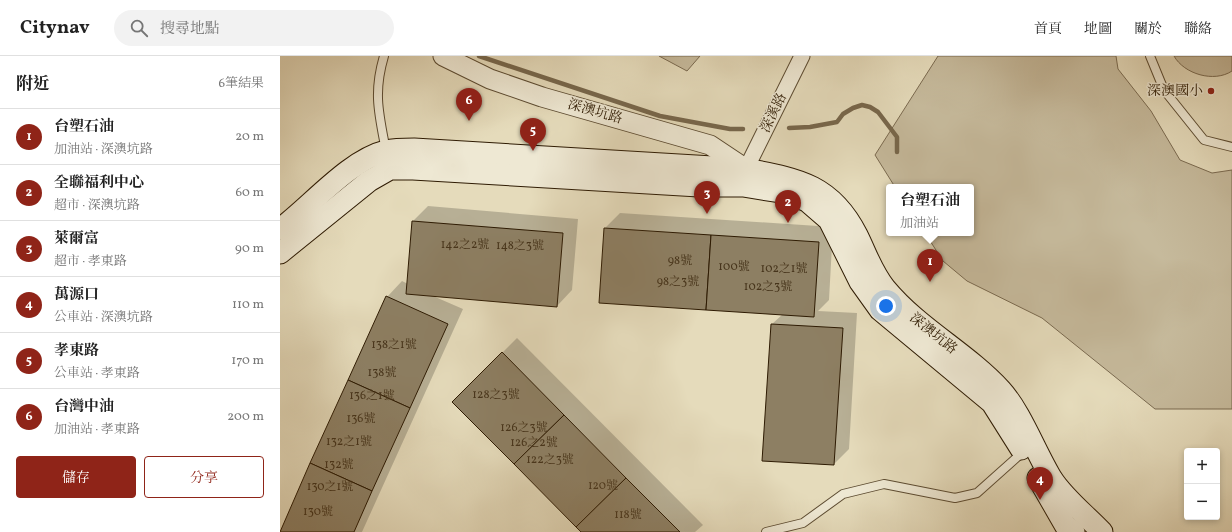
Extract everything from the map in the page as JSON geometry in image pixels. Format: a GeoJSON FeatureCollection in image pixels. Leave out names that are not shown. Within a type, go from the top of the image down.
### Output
{"type":"FeatureCollection","features":[{"type":"Feature","properties":{"kind":"main road"},"geometry":{"type":"LineString","coordinates":[[280,229],[352,169],[368,158],[386,151],[414,148],[744,178]]}},
{"type":"Feature","properties":{"kind":"main road"},"geometry":{"type":"LineString","coordinates":[[280,253],[369,181],[390,169],[413,169],[699,186],[744,178]]}},
{"type":"Feature","properties":{"kind":"main road","name":"深澳坑路"},"geometry":{"type":"LineString","coordinates":[[744,178],[787,177],[803,182],[832,200],[848,218],[865,256],[884,287],[911,317],[987,377],[1002,391],[1065,525],[1074,532]]}},
{"type":"Feature","properties":{"kind":"main road","name":"深澳坑路"},"geometry":{"type":"LineString","coordinates":[[1028,448],[1053,480],[1102,532]]}},
{"type":"Feature","properties":{"kind":"street","name":"深澳坑路"},"geometry":{"type":"LineString","coordinates":[[443,56],[490,79],[542,97],[710,145],[744,178]]}},
{"type":"Feature","properties":{"kind":"street","name":"深溪路"},"geometry":{"type":"LineString","coordinates":[[744,178],[802,56]]}},
{"type":"Feature","properties":{"kind":"lane"},"geometry":{"type":"LineString","coordinates":[[384,56],[379,76],[377,96],[386,151]]}},
{"type":"Feature","properties":{"kind":"lane"},"geometry":{"type":"LineString","coordinates":[[1150,56],[1164,90],[1204,140],[1232,147]]}},
{"type":"Feature","properties":{"kind":"lane"},"geometry":{"type":"LineString","coordinates":[[766,532],[803,523],[843,494],[884,484],[955,498],[977,493],[1028,448]]}},
{"type":"Feature","properties":{"kind":"shaded area"},"geometry":{"type":"Polygon","coordinates":[[[659,56],[700,56],[687,71],[659,56]]]}},
{"type":"Feature","properties":{"kind":"shaded area"},"geometry":{"type":"Polygon","coordinates":[[[938,56],[1116,56],[1118,69],[1151,111],[1180,160],[1212,173],[1232,170],[1232,409],[1155,409],[1042,318],[967,281],[943,261],[927,236],[974,236],[974,184],[893,184],[875,155],[938,56]]]}},
{"type":"Feature","properties":{"kind":"shaded area"},"geometry":{"type":"Polygon","coordinates":[[[1174,56],[1232,56],[1232,71],[1225,75],[1217,76],[1200,75],[1185,68],[1174,56]]]}},
{"type":"Feature","properties":{"kind":"building"},"geometry":{"type":"Polygon","coordinates":[[[412,221],[563,233],[557,307],[406,294],[412,221]]]}},
{"type":"Feature","properties":{"kind":"building"},"geometry":{"type":"Polygon","coordinates":[[[604,228],[711,235],[706,310],[599,303],[604,228]]]}},
{"type":"Feature","properties":{"kind":"building"},"geometry":{"type":"Polygon","coordinates":[[[711,235],[819,242],[814,317],[706,310],[711,235]]]}},
{"type":"Feature","properties":{"kind":"building"},"geometry":{"type":"Polygon","coordinates":[[[386,296],[448,324],[410,408],[348,380],[386,296]]]}},
{"type":"Feature","properties":{"kind":"building"},"geometry":{"type":"Polygon","coordinates":[[[771,324],[843,328],[834,465],[762,461],[771,324]]]}},
{"type":"Feature","properties":{"kind":"building"},"geometry":{"type":"Polygon","coordinates":[[[502,352],[564,415],[514,464],[452,402],[502,352]]]}},
{"type":"Feature","properties":{"kind":"building"},"geometry":{"type":"Polygon","coordinates":[[[348,380],[410,408],[372,491],[310,463],[348,380]]]}},
{"type":"Feature","properties":{"kind":"building"},"geometry":{"type":"Polygon","coordinates":[[[564,415],[626,478],[576,527],[514,464],[564,415]]]}},
{"type":"Feature","properties":{"kind":"building"},"geometry":{"type":"Polygon","coordinates":[[[310,463],[372,491],[354,532],[280,532],[310,463]]]}},
{"type":"Feature","properties":{"kind":"building"},"geometry":{"type":"Polygon","coordinates":[[[626,478],[680,532],[581,532],[576,527],[626,478]]]}},
{"type":"Feature","properties":{"kind":"waterway"},"geometry":{"type":"LineString","coordinates":[[479,56],[660,116],[730,129],[743,129]]}},
{"type":"Feature","properties":{"kind":"waterway"},"geometry":{"type":"LineString","coordinates":[[789,128],[810,127],[837,122],[843,114],[862,105],[870,107],[878,112],[897,137],[897,152]]}},
{"type":"Feature","properties":{"kind":"place","name":"深澳國小"},"geometry":{"type":"Point","coordinates":[1211,91]}},
{"type":"Feature","properties":{"kind":"place","name":"台灣中油"},"geometry":{"type":"Point","coordinates":[469,121]}},
{"type":"Feature","properties":{"kind":"place","name":"孝東路"},"geometry":{"type":"Point","coordinates":[533,151]}},
{"type":"Feature","properties":{"kind":"place","name":"萊爾富"},"geometry":{"type":"Point","coordinates":[707,214]}},
{"type":"Feature","properties":{"kind":"place","name":"全聯福利中心"},"geometry":{"type":"Point","coordinates":[788,223]}},
{"type":"Feature","properties":{"kind":"place","name":"台塑石油"},"geometry":{"type":"Point","coordinates":[930,282]}},
{"type":"Feature","properties":{"kind":"place","name":"萬源口"},"geometry":{"type":"Point","coordinates":[1040,500]}}]}
